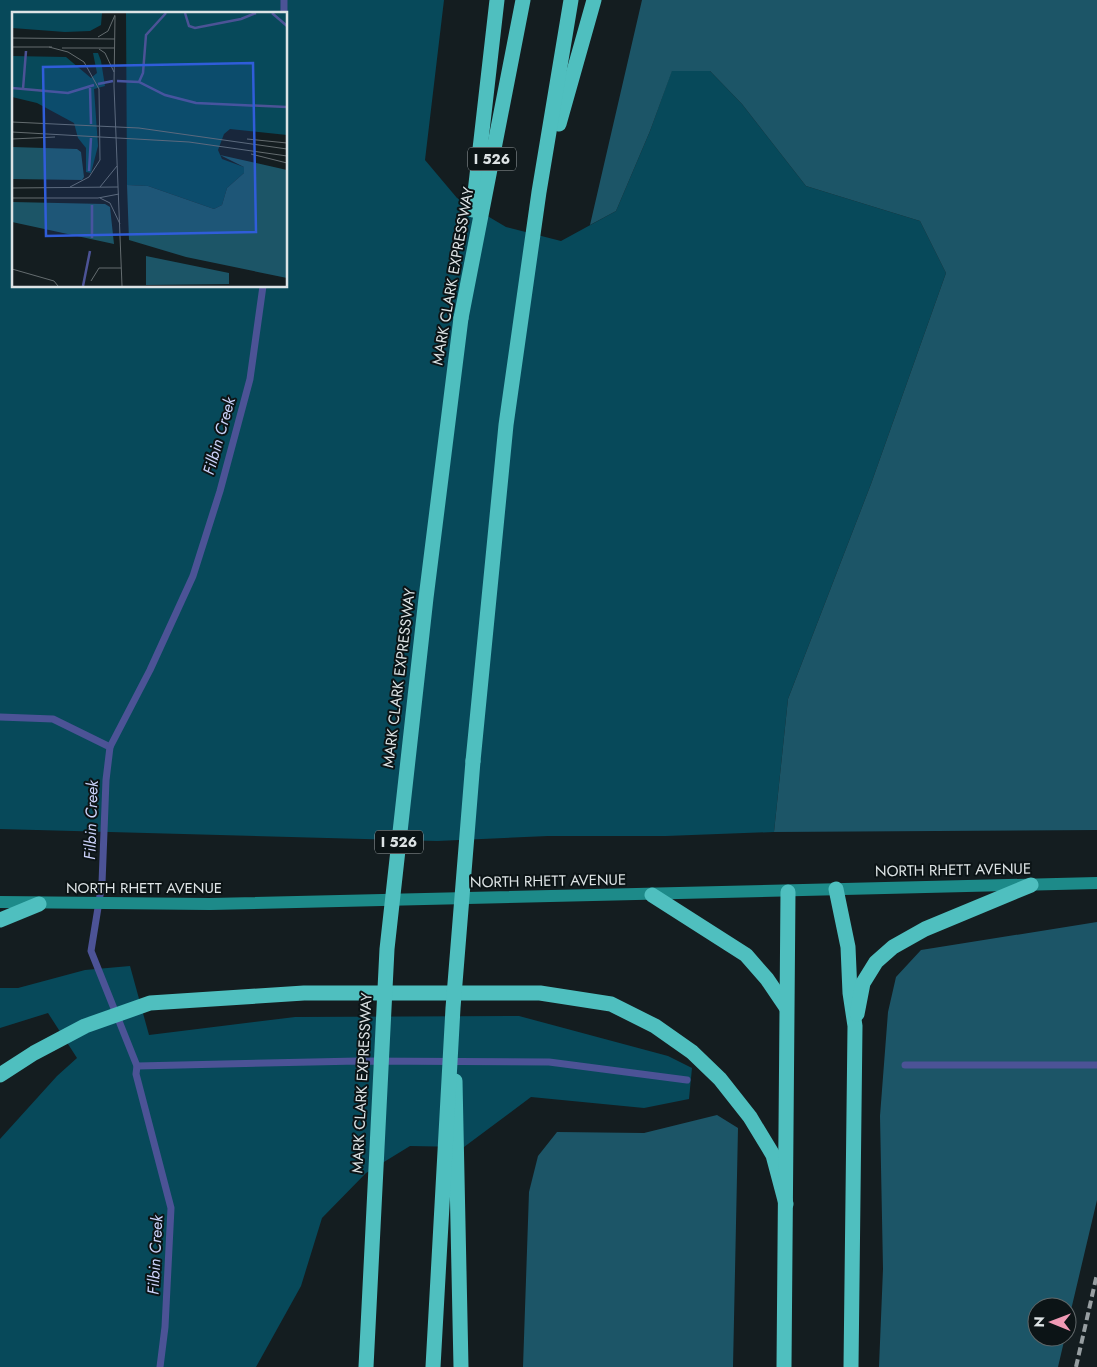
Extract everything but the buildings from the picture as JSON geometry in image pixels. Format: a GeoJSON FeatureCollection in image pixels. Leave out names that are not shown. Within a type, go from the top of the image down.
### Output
{"type":"FeatureCollection","features":[{"type":"Feature","properties":{"kind":"highway"},"geometry":{"type":"LineString","coordinates":[[461,318],[496,0]]}},
{"type":"Feature","properties":{"kind":"highway","name":"MARK CLARK EXPRESSWAY"},"geometry":{"type":"LineString","coordinates":[[366,1367],[386,949],[420,645],[461,318],[523,0]]}},
{"type":"Feature","properties":{"kind":"highway"},"geometry":{"type":"LineString","coordinates":[[433,1367],[453,1008],[470,795],[506,425],[539,192],[570,0]]}},
{"type":"Feature","properties":{"kind":"highway"},"geometry":{"type":"LineString","coordinates":[[539,192],[594,0]]}},
{"type":"Feature","properties":{"kind":"highway"},"geometry":{"type":"LineString","coordinates":[[855,1026],[863,983],[876,962],[893,947],[925,930],[1031,885]]}},
{"type":"Feature","properties":{"kind":"highway"},"geometry":{"type":"LineString","coordinates":[[836,889],[848,946],[850,993],[855,1026],[851,1367]]}},
{"type":"Feature","properties":{"kind":"highway"},"geometry":{"type":"LineString","coordinates":[[784,1367],[788,892]]}},
{"type":"Feature","properties":{"kind":"highway"},"geometry":{"type":"LineString","coordinates":[[652,895],[746,956],[767,979],[786,1007]]}},
{"type":"Feature","properties":{"kind":"highway"},"geometry":{"type":"LineString","coordinates":[[0,920],[39,904]]}},
{"type":"Feature","properties":{"kind":"highway"},"geometry":{"type":"LineString","coordinates":[[0,1075],[34,1053],[85,1026],[150,1003],[304,993],[540,993],[611,1004],[655,1026],[677,1041],[692,1052],[720,1079],[750,1117],[772,1155],[786,1204]]}},
{"type":"Feature","properties":{"kind":"highway"},"geometry":{"type":"LineString","coordinates":[[453,1008],[461,1367]]}},
{"type":"Feature","properties":{"kind":"main road","name":"NORTH RHETT AVENUE"},"geometry":{"type":"LineString","coordinates":[[0,902],[133,905],[788,892],[836,889],[1097,883]]}},
{"type":"Feature","properties":{"kind":"shaded area"},"geometry":{"type":"Polygon","coordinates":[[[0,0],[444,0],[425,160],[457,198],[506,227],[561,241],[616,211],[650,131],[672,70],[710,71],[742,104],[806,186],[920,221],[946,273],[871,484],[788,699],[774,832],[666,836],[548,836],[437,841],[0,829],[0,0]]]}},
{"type":"Feature","properties":{"kind":"shaded area"},"geometry":{"type":"Polygon","coordinates":[[[642,0],[1097,0],[1097,830],[774,832],[788,699],[871,484],[946,273],[920,221],[806,186],[742,104],[710,71],[672,71],[650,131],[616,211],[590,225],[642,0]]]}},
{"type":"Feature","properties":{"kind":"shaded area"},"geometry":{"type":"Polygon","coordinates":[[[1097,922],[1097,1200],[1074,1297],[1027,1297],[1027,1347],[1063,1347],[1058,1367],[879,1367],[883,1269],[880,1116],[888,1012],[896,977],[921,950],[1097,922]]]}},
{"type":"Feature","properties":{"kind":"shaded area"},"geometry":{"type":"Polygon","coordinates":[[[130,966],[149,1035],[295,1017],[519,1016],[668,1056],[692,1068],[689,1099],[644,1108],[531,1097],[464,1147],[410,1146],[366,1173],[322,1218],[301,1286],[256,1367],[0,1367],[0,1139],[57,1076],[77,1058],[48,1013],[0,1028],[0,988],[18,988],[85,970],[130,966]]]}},
{"type":"Feature","properties":{"kind":"shaded area"},"geometry":{"type":"Polygon","coordinates":[[[717,1115],[738,1128],[733,1367],[523,1367],[529,1192],[538,1156],[557,1132],[644,1133],[717,1115]]]}},
{"type":"Feature","properties":{"kind":"waterway","name":"Filbin Creek"},"geometry":{"type":"LineString","coordinates":[[284,0],[284,12]]}},
{"type":"Feature","properties":{"kind":"waterway","name":"Filbin Creek"},"geometry":{"type":"LineString","coordinates":[[160,1367],[165,1327],[171,1208],[136,1074],[137,1066],[91,951],[102,883],[106,780],[110,747],[150,670],[193,576],[220,491],[250,379],[263,288]]}},
{"type":"Feature","properties":{"kind":"waterway"},"geometry":{"type":"LineString","coordinates":[[0,717],[53,719],[110,747]]}},
{"type":"Feature","properties":{"kind":"waterway"},"geometry":{"type":"LineString","coordinates":[[137,1066],[358,1061],[549,1062],[687,1080]]}},
{"type":"Feature","properties":{"kind":"waterway"},"geometry":{"type":"LineString","coordinates":[[905,1065],[1097,1065]]}},
{"type":"Feature","properties":{"kind":"railway"},"geometry":{"type":"LineString","coordinates":[[1076,1367],[1097,1274]]}}]}
